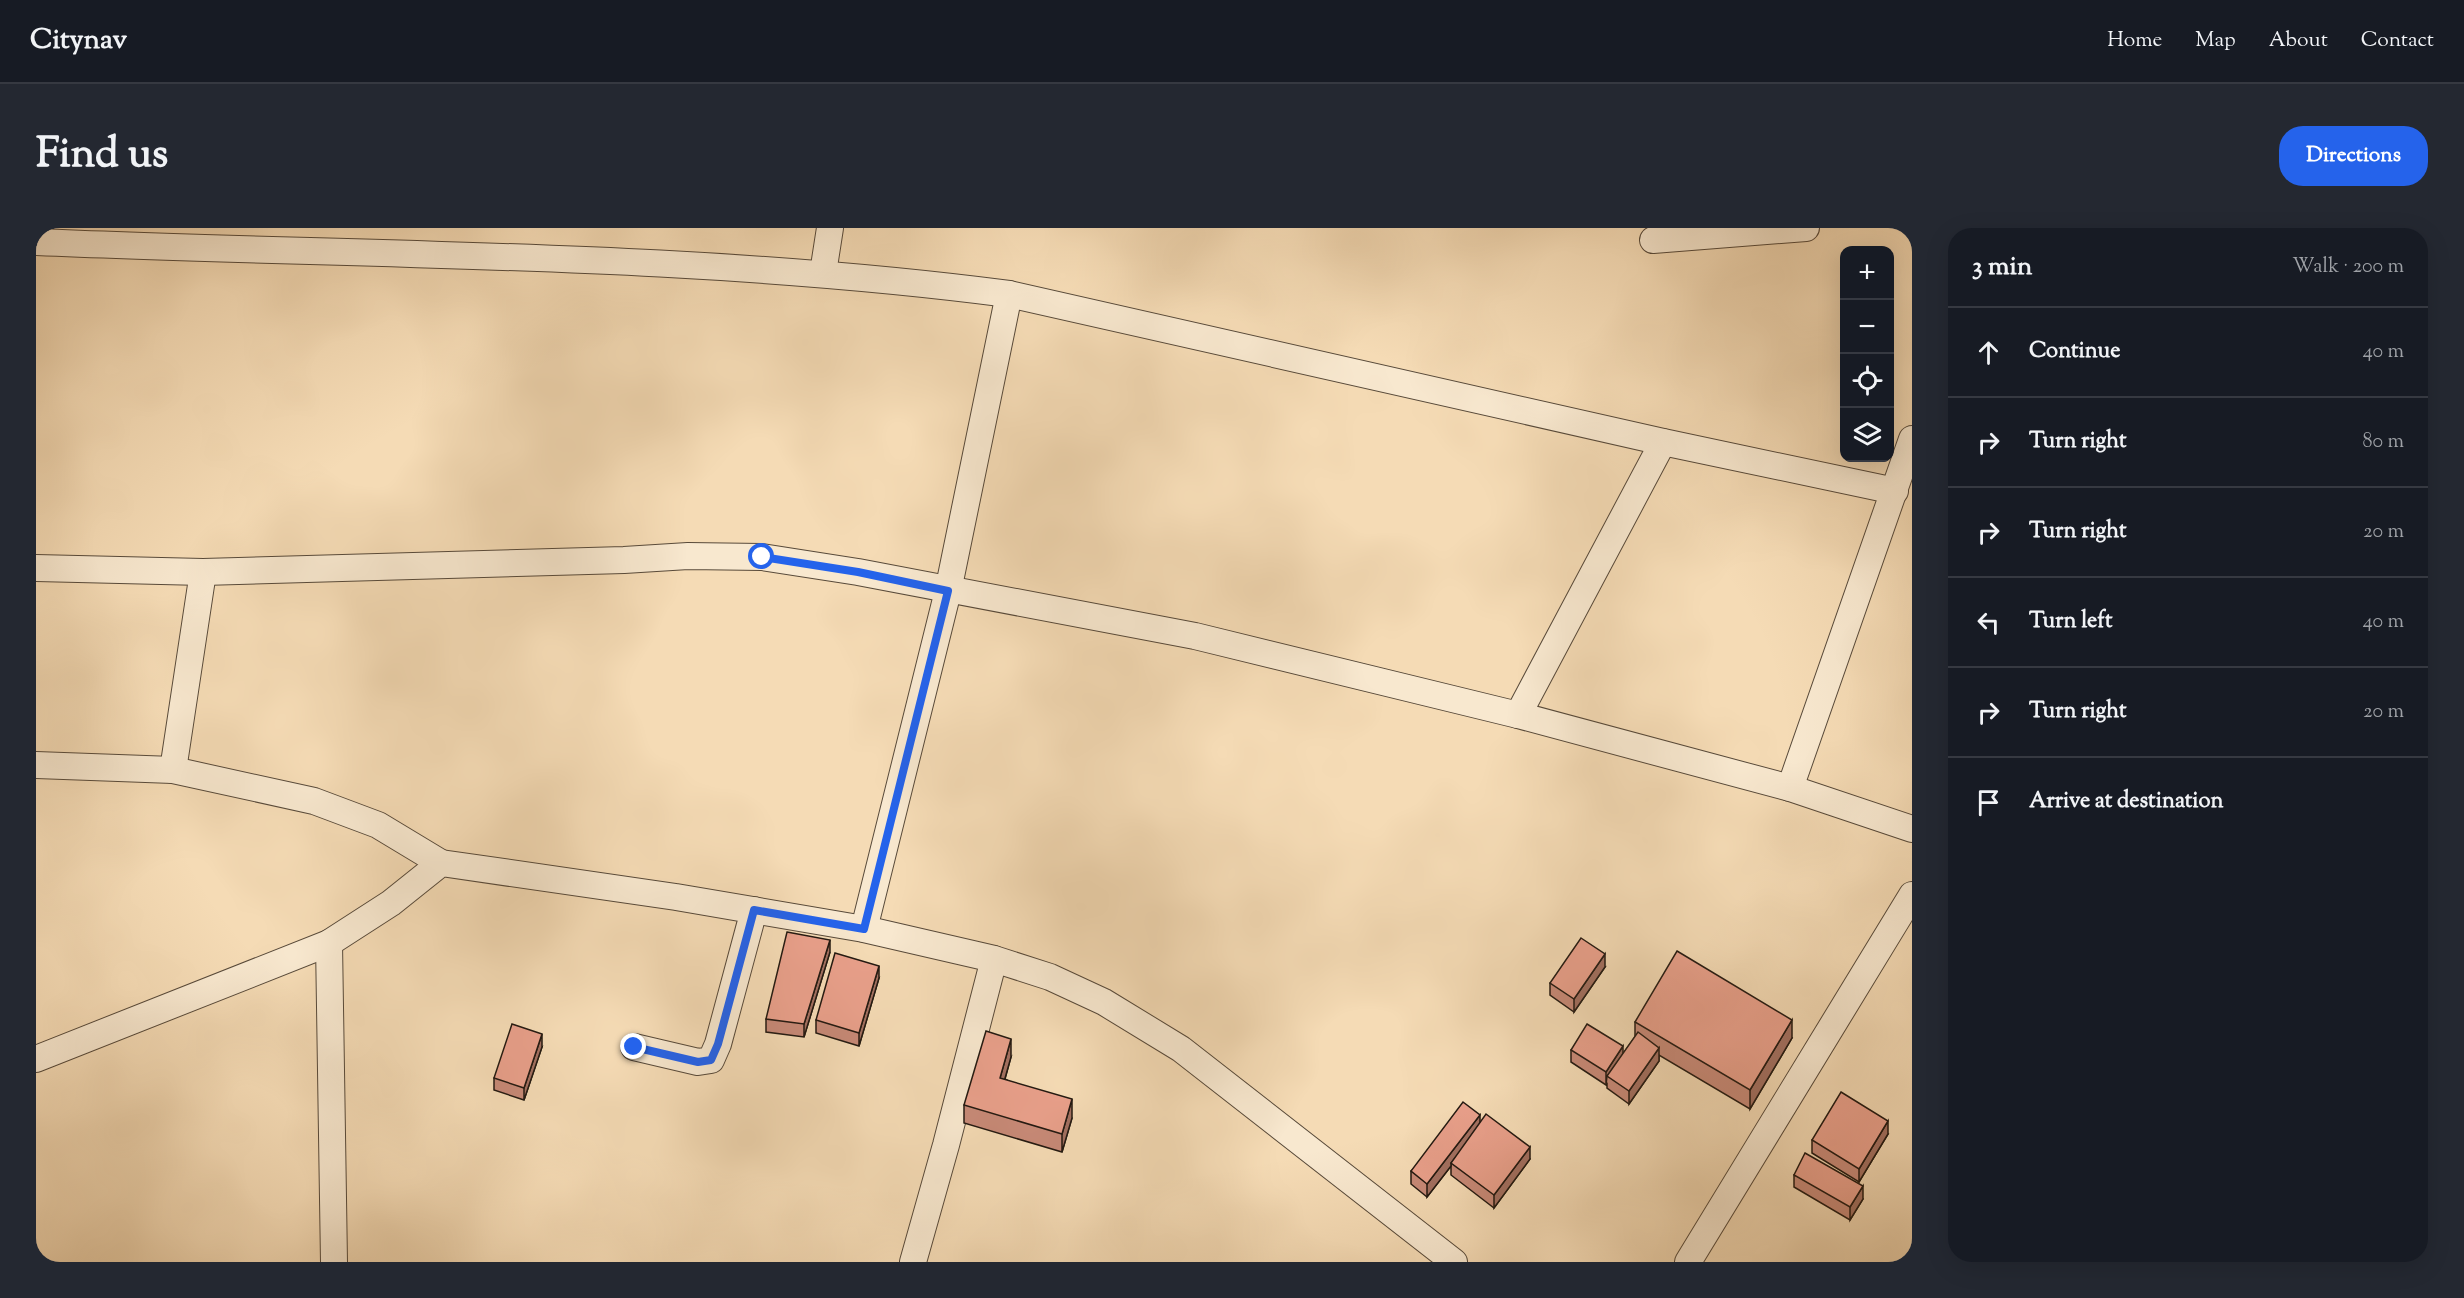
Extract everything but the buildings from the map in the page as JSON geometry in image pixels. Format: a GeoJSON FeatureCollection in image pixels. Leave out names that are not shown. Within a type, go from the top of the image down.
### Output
{"type":"FeatureCollection","features":[{"type":"Feature","properties":{"kind":"street"},"geometry":{"type":"LineString","coordinates":[[823,273],[830,228]]}},
{"type":"Feature","properties":{"kind":"street"},"geometry":{"type":"LineString","coordinates":[[1653,240],[1806,228]]}},
{"type":"Feature","properties":{"kind":"street"},"geometry":{"type":"LineString","coordinates":[[36,242],[609,260],[736,270],[823,273],[901,280],[1008,294],[1663,442],[1894,491]]}},
{"type":"Feature","properties":{"kind":"street"},"geometry":{"type":"LineString","coordinates":[[864,929],[948,591],[1008,294]]}},
{"type":"Feature","properties":{"kind":"street"},"geometry":{"type":"LineString","coordinates":[[1790,788],[1912,439]]}},
{"type":"Feature","properties":{"kind":"street"},"geometry":{"type":"LineString","coordinates":[[1518,714],[1663,442]]}},
{"type":"Feature","properties":{"kind":"street"},"geometry":{"type":"LineString","coordinates":[[36,568],[203,572],[624,560],[688,556],[762,557],[858,572],[948,591],[1195,636],[1518,714],[1790,788],[1912,829]]}},
{"type":"Feature","properties":{"kind":"street"},"geometry":{"type":"LineString","coordinates":[[173,770],[203,572]]}},
{"type":"Feature","properties":{"kind":"street"},"geometry":{"type":"LineString","coordinates":[[36,765],[173,770],[314,801],[378,825],[441,863],[583,882],[864,929],[994,959],[1050,977],[1104,1002],[1181,1049],[1454,1262]]}},
{"type":"Feature","properties":{"kind":"street"},"geometry":{"type":"LineString","coordinates":[[36,1059],[329,943],[392,903],[441,863]]}},
{"type":"Feature","properties":{"kind":"street"},"geometry":{"type":"LineString","coordinates":[[1688,1262],[1912,895]]}},
{"type":"Feature","properties":{"kind":"street"},"geometry":{"type":"LineString","coordinates":[[634,1047],[698,1062],[711,1060],[718,1044],[754,910]]}},
{"type":"Feature","properties":{"kind":"street"},"geometry":{"type":"LineString","coordinates":[[329,943],[334,1262]]}},
{"type":"Feature","properties":{"kind":"street"},"geometry":{"type":"LineString","coordinates":[[913,1262],[994,959]]}},
{"type":"Feature","properties":{"kind":"route"},"geometry":{"type":"LineString","coordinates":[[634,1047],[698,1062],[711,1060],[718,1044],[754,910],[864,929],[948,591],[858,572],[762,557]]}}]}
